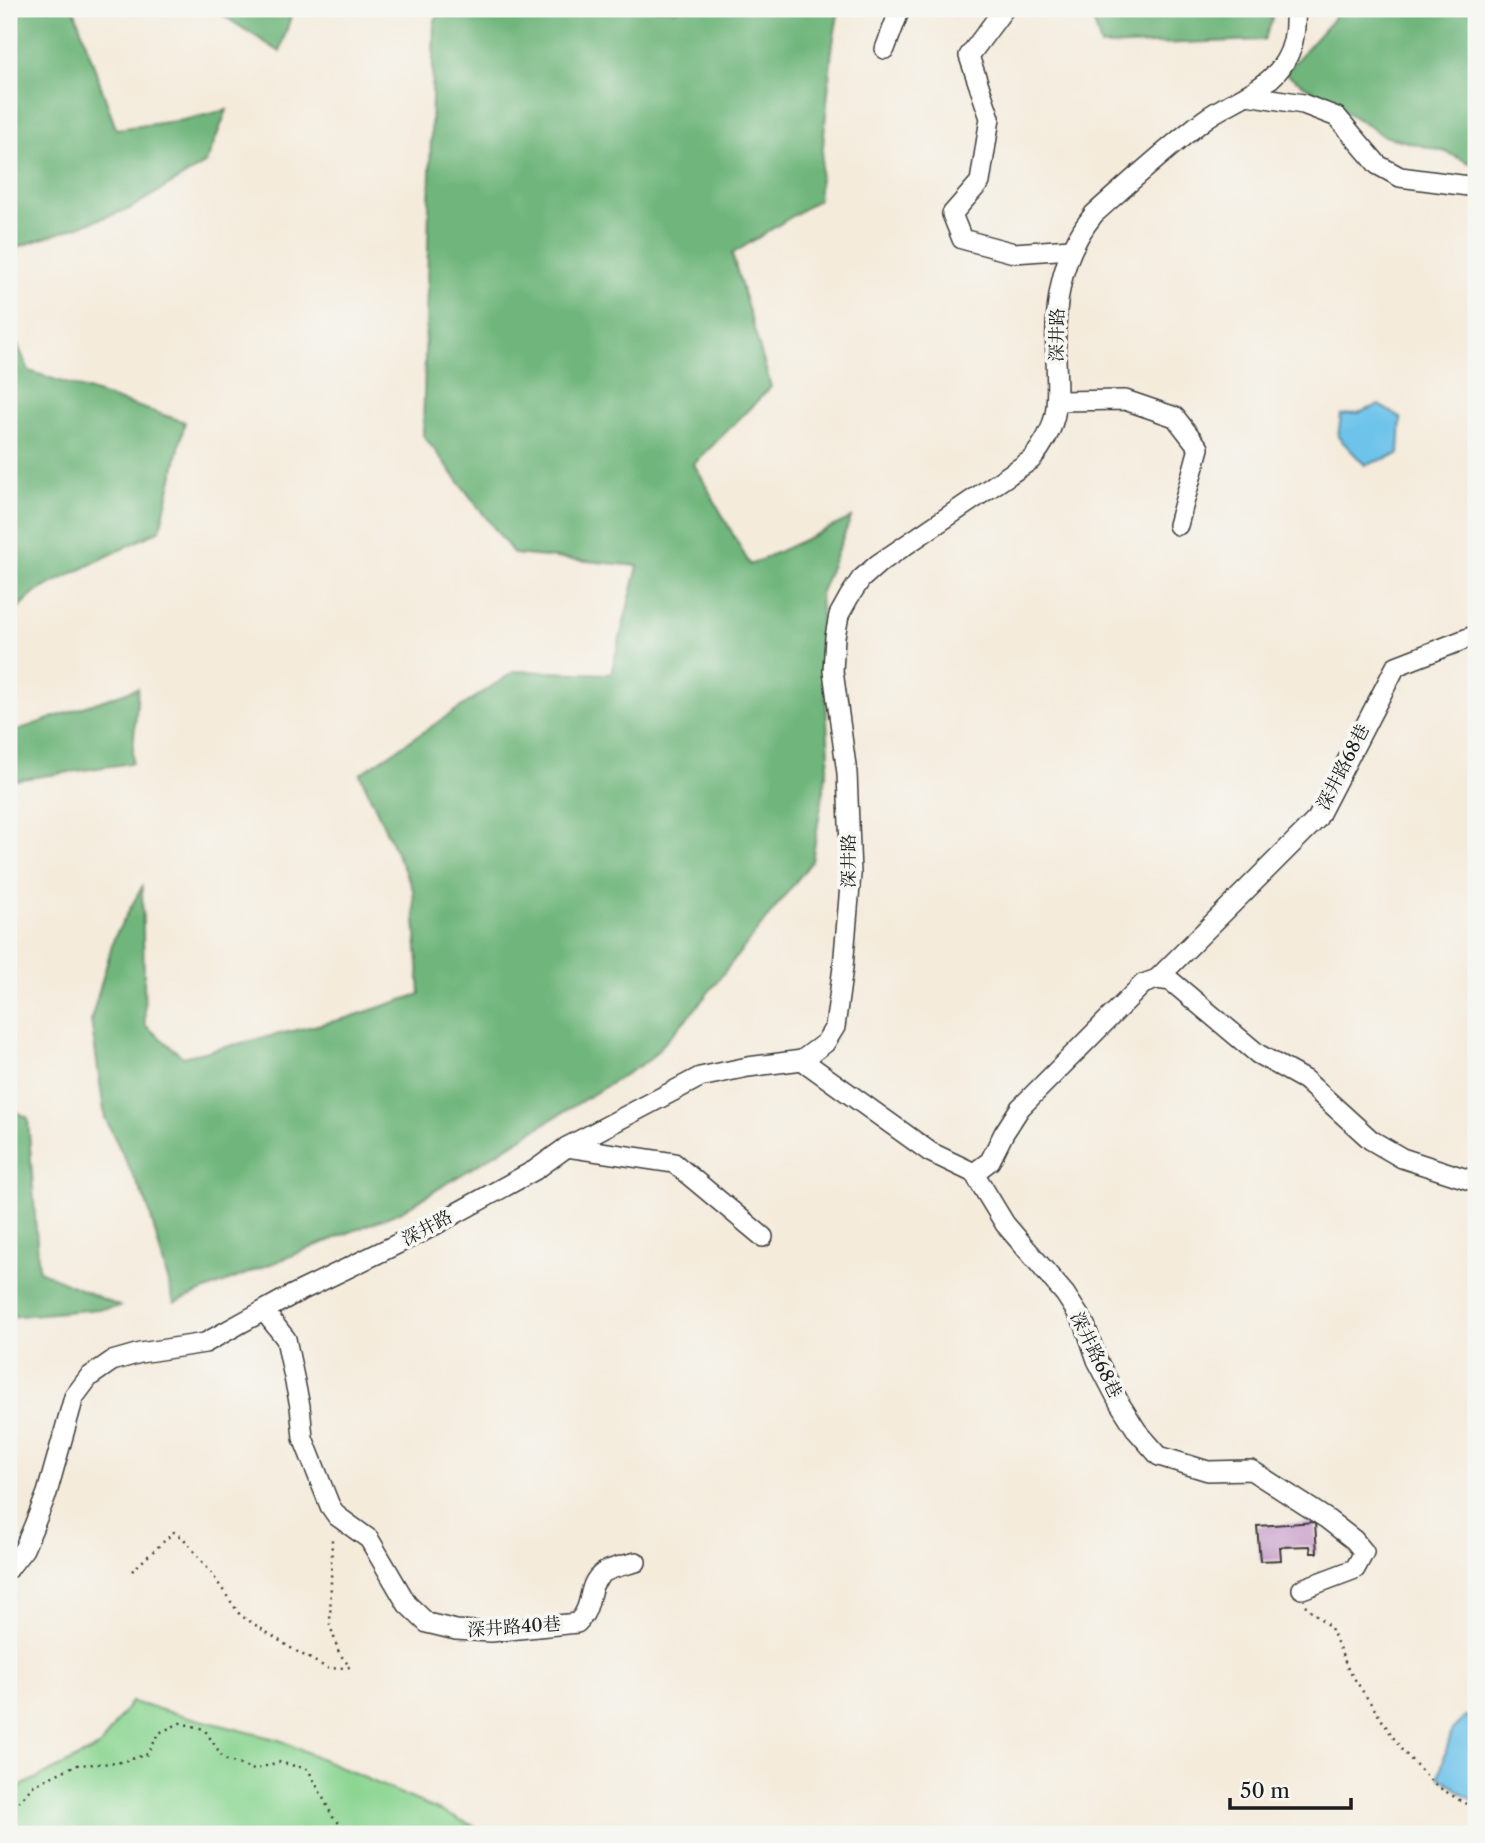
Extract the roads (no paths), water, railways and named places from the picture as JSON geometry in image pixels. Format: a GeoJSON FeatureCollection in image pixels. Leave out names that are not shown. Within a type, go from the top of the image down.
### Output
{"type":"FeatureCollection","features":[{"type":"Feature","properties":{"kind":"street"},"geometry":{"type":"LineString","coordinates":[[886,49],[900,9]]}},
{"type":"Feature","properties":{"kind":"street"},"geometry":{"type":"LineString","coordinates":[[1004,9],[969,56],[989,118],[980,183],[952,214],[962,239],[1014,253],[1071,249]]}},
{"type":"Feature","properties":{"kind":"street","name":"深井路"},"geometry":{"type":"LineString","coordinates":[[9,1568],[24,1549],[47,1493],[74,1398],[89,1377],[112,1361],[140,1353],[205,1343],[422,1232],[535,1170],[567,1147],[700,1077],[802,1060],[825,1043],[835,1027],[844,967],[851,874],[847,773],[833,671],[839,615],[855,588],[878,564],[1031,460],[1045,443],[1058,401],[1055,356],[1058,291],[1071,249],[1081,230],[1110,200],[1206,118],[1259,87],[1285,61],[1295,33],[1294,9]]}},
{"type":"Feature","properties":{"kind":"street"},"geometry":{"type":"LineString","coordinates":[[1247,95],[1303,104],[1337,117],[1378,165],[1400,177],[1476,187]]}},
{"type":"Feature","properties":{"kind":"street"},"geometry":{"type":"LineString","coordinates":[[1058,401],[1125,400],[1175,416],[1199,448],[1178,525]]}},
{"type":"Feature","properties":{"kind":"street","name":"深井路68巷"},"geometry":{"type":"LineString","coordinates":[[1302,1589],[1355,1569],[1364,1552],[1354,1540],[1327,1519],[1251,1470],[1208,1471],[1160,1456],[1137,1431],[1120,1405],[1097,1360],[1085,1325],[1065,1294],[1005,1224],[974,1173],[990,1161],[1003,1133],[1020,1108],[1051,1074],[1143,984],[1157,979],[1317,819],[1396,666],[1476,635]]}},
{"type":"Feature","properties":{"kind":"street"},"geometry":{"type":"LineString","coordinates":[[1157,979],[1171,981],[1258,1054],[1305,1080],[1371,1140],[1402,1158],[1476,1182]]}},
{"type":"Feature","properties":{"kind":"street"},"geometry":{"type":"LineString","coordinates":[[802,1060],[930,1152],[974,1173]]}},
{"type":"Feature","properties":{"kind":"street"},"geometry":{"type":"LineString","coordinates":[[567,1147],[674,1163],[763,1237]]}},
{"type":"Feature","properties":{"kind":"street","name":"深井路40巷"},"geometry":{"type":"LineString","coordinates":[[264,1311],[286,1339],[300,1406],[303,1438],[330,1506],[337,1516],[369,1539],[407,1604],[427,1623],[456,1630],[491,1632],[577,1623],[587,1614],[592,1584],[604,1572],[636,1562]]}},
{"type":"Feature","properties":{"kind":"water"},"geometry":{"type":"Polygon","coordinates":[[[1379,405],[1401,418],[1399,454],[1365,465],[1338,437],[1341,415],[1358,413],[1379,405]]]}},
{"type":"Feature","properties":{"kind":"water"},"geometry":{"type":"Polygon","coordinates":[[[1466,1716],[1476,1721],[1476,1803],[1439,1776],[1452,1730],[1466,1716]]]}}]}
